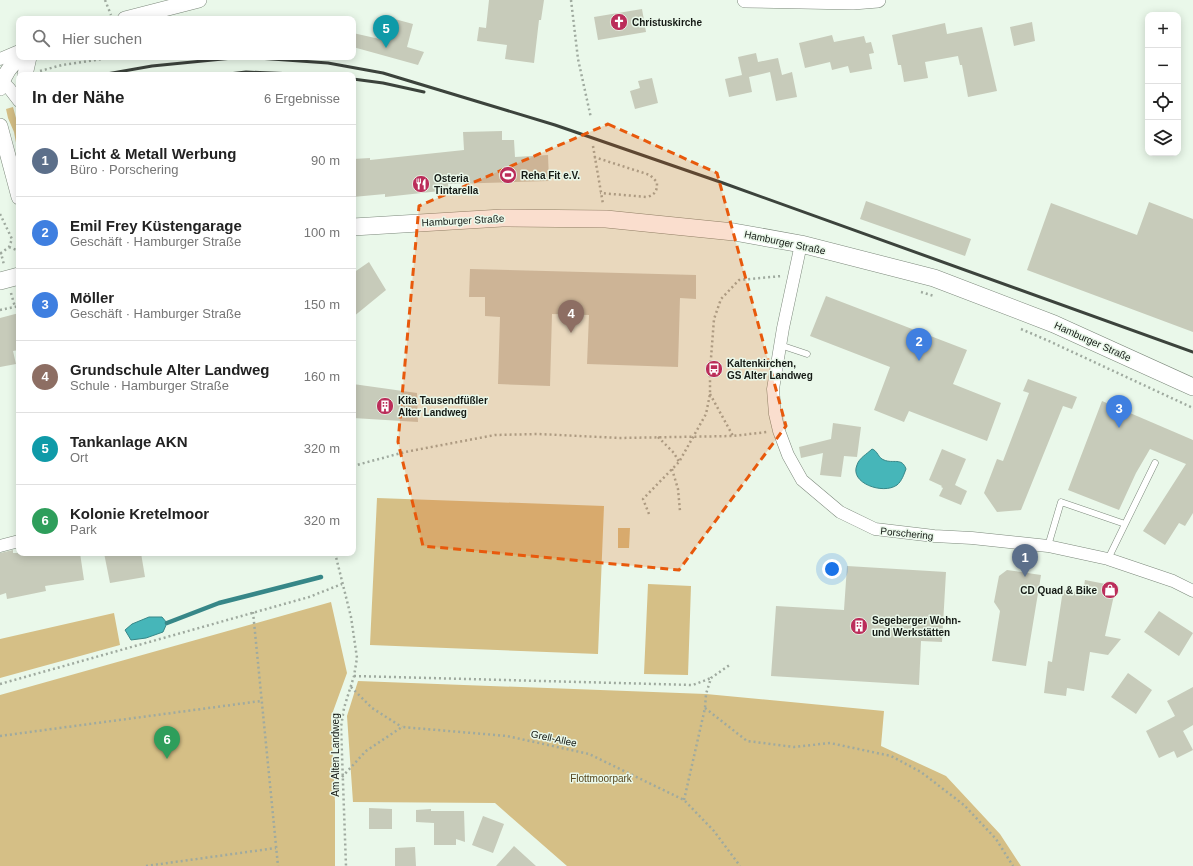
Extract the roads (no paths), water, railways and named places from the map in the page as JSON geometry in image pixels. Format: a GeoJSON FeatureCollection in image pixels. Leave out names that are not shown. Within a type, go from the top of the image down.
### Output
{"type":"FeatureCollection","features":[{"type":"Feature","properties":{"kind":"main road","name":"Hamburger Straße"},"geometry":{"type":"LineString","coordinates":[[356,227],[502,218],[606,219],[734,232],[801,244],[934,278],[1054,324],[1193,387]]}},
{"type":"Feature","properties":{"kind":"main road"},"geometry":{"type":"LineString","coordinates":[[0,281],[16,277]]}},
{"type":"Feature","properties":{"kind":"street"},"geometry":{"type":"LineString","coordinates":[[137,16],[198,0]]}},
{"type":"Feature","properties":{"kind":"street"},"geometry":{"type":"LineString","coordinates":[[745,0],[853,2],[878,0]]}},
{"type":"Feature","properties":{"kind":"street"},"geometry":{"type":"LineString","coordinates":[[0,59],[16,51]]}},
{"type":"Feature","properties":{"kind":"street"},"geometry":{"type":"LineString","coordinates":[[16,98],[1,80],[13,64],[26,63]]}},
{"type":"Feature","properties":{"kind":"street"},"geometry":{"type":"LineString","coordinates":[[0,126],[16,186]]}},
{"type":"Feature","properties":{"kind":"street","name":"Porschering"},"geometry":{"type":"LineString","coordinates":[[801,244],[780,345],[773,389],[775,414],[779,431],[788,455],[802,480],[840,512],[875,529],[1048,546],[1108,559],[1173,581],[1193,591]]}},
{"type":"Feature","properties":{"kind":"street"},"geometry":{"type":"LineString","coordinates":[[0,546],[16,542]]}},
{"type":"Feature","properties":{"kind":"lane"},"geometry":{"type":"LineString","coordinates":[[780,345],[808,354]]}},
{"type":"Feature","properties":{"kind":"lane"},"geometry":{"type":"LineString","coordinates":[[1108,559],[1155,463]]}},
{"type":"Feature","properties":{"kind":"lane"},"geometry":{"type":"LineString","coordinates":[[1048,546],[1061,502],[1125,524]]}},
{"type":"Feature","properties":{"kind":"water"},"geometry":{"type":"Polygon","coordinates":[[[872,449],[876,451],[882,459],[900,462],[904,465],[906,469],[902,479],[897,485],[884,489],[876,488],[862,482],[858,477],[856,471],[858,463],[861,458],[872,449]]]}},
{"type":"Feature","properties":{"kind":"water"},"geometry":{"type":"Polygon","coordinates":[[[149,617],[162,617],[167,623],[163,632],[146,638],[131,640],[125,630],[132,624],[149,617]]]}},
{"type":"Feature","properties":{"kind":"waterway"},"geometry":{"type":"LineString","coordinates":[[167,623],[219,603],[321,577]]}},
{"type":"Feature","properties":{"kind":"railway"},"geometry":{"type":"LineString","coordinates":[[118,72],[152,66],[213,60]]}},
{"type":"Feature","properties":{"kind":"railway"},"geometry":{"type":"LineString","coordinates":[[286,60],[328,63],[383,73],[555,125],[723,183],[1193,352]]}},
{"type":"Feature","properties":{"kind":"railway"},"geometry":{"type":"LineString","coordinates":[[356,79],[383,83],[424,92]]}},
{"type":"Feature","properties":{"kind":"place","name":"Christuskirche"},"geometry":{"type":"Point","coordinates":[619,22]}},
{"type":"Feature","properties":{"kind":"place","name":"Tankanlage AKN"},"geometry":{"type":"Point","coordinates":[386,48]}},
{"type":"Feature","properties":{"kind":"place","name":"Reha Fit e.V."},"geometry":{"type":"Point","coordinates":[508,175]}},
{"type":"Feature","properties":{"kind":"place","name":"Osteria Tintarella"},"geometry":{"type":"Point","coordinates":[421,184]}},
{"type":"Feature","properties":{"kind":"place","name":"Grundschule Alter Landweg"},"geometry":{"type":"Point","coordinates":[571,333]}},
{"type":"Feature","properties":{"kind":"place","name":"Emil Frey Küstengarage"},"geometry":{"type":"Point","coordinates":[919,361]}},
{"type":"Feature","properties":{"kind":"place","name":"Kaltenkirchen, GS Alter Landweg"},"geometry":{"type":"Point","coordinates":[714,369]}},
{"type":"Feature","properties":{"kind":"place","name":"Kita Tausendfüßler Alter Landweg"},"geometry":{"type":"Point","coordinates":[385,406]}},
{"type":"Feature","properties":{"kind":"place","name":"Möller"},"geometry":{"type":"Point","coordinates":[1119,428]}},
{"type":"Feature","properties":{"kind":"place","name":"Licht & Metall Werbung"},"geometry":{"type":"Point","coordinates":[1025,577]}},
{"type":"Feature","properties":{"kind":"place","name":"CD Quad & Bike"},"geometry":{"type":"Point","coordinates":[1110,590]}},
{"type":"Feature","properties":{"kind":"place","name":"Segeberger Wohn- und Werkstätten"},"geometry":{"type":"Point","coordinates":[859,626]}},
{"type":"Feature","properties":{"kind":"place","name":"Kolonie Kretelmoor"},"geometry":{"type":"Point","coordinates":[167,759]}},
{"type":"Feature","properties":{"kind":"park label","name":"Flottmoorpark"},"geometry":{"type":"Point","coordinates":[601,778]}}]}
